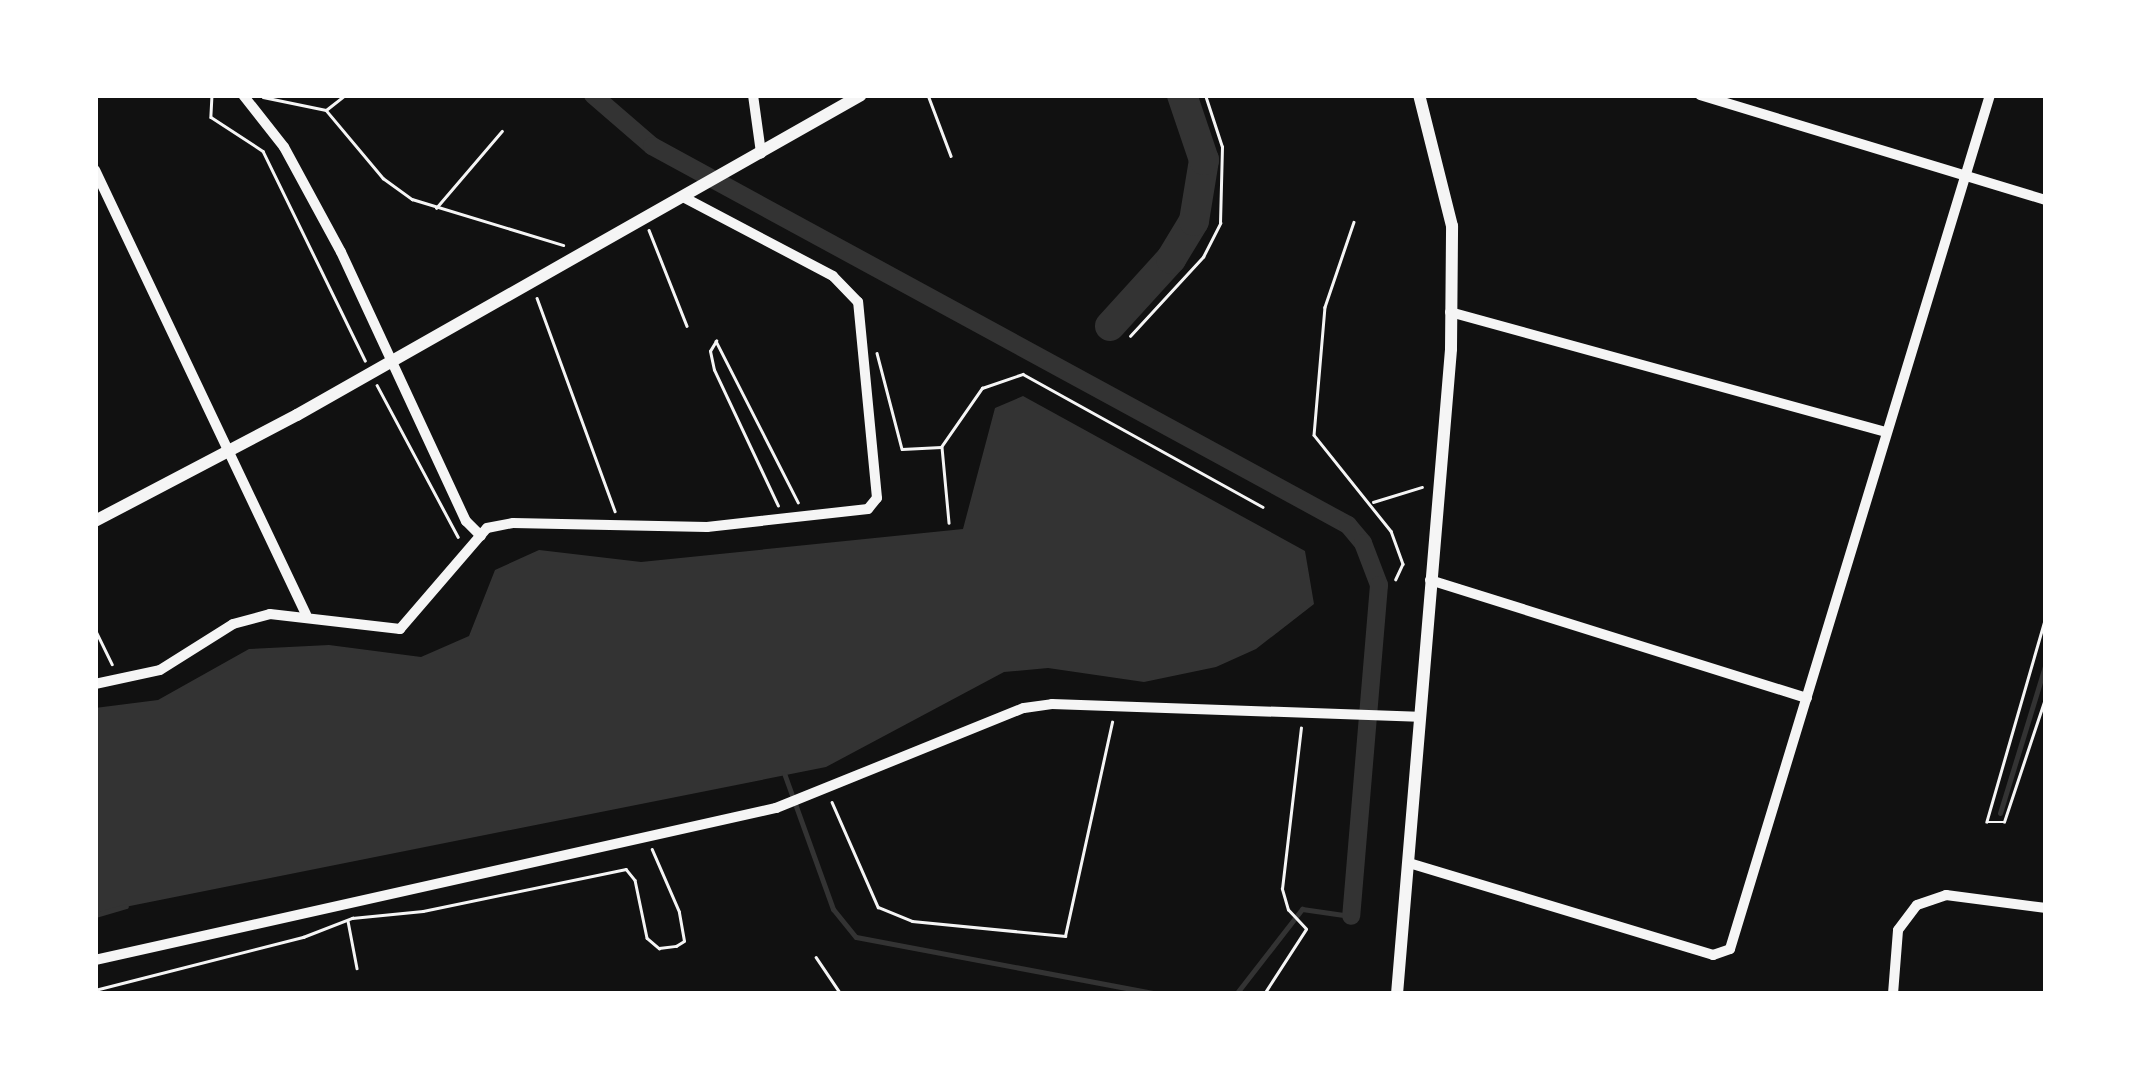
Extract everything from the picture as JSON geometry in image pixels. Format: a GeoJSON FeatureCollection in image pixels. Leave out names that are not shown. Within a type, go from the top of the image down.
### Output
{"type":"FeatureCollection","features":[{"type":"Feature","properties":{"kind":"street"},"geometry":{"type":"LineString","coordinates":[[753,95],[760,153]]}},
{"type":"Feature","properties":{"kind":"street"},"geometry":{"type":"LineString","coordinates":[[95,521],[231,452],[860,95]]}},
{"type":"Feature","properties":{"kind":"street"},"geometry":{"type":"LineString","coordinates":[[1396,994],[1441,487],[1450,312],[1452,226],[1420,95]]}},
{"type":"Feature","properties":{"kind":"street"},"geometry":{"type":"LineString","coordinates":[[1409,863],[1726,954],[1990,95]]}},
{"type":"Feature","properties":{"kind":"street"},"geometry":{"type":"LineString","coordinates":[[245,96],[284,147],[332,235],[466,521],[481,536]]}},
{"type":"Feature","properties":{"kind":"street"},"geometry":{"type":"LineString","coordinates":[[1708,96],[2046,200]]}},
{"type":"Feature","properties":{"kind":"street"},"geometry":{"type":"LineString","coordinates":[[95,170],[306,614]]}},
{"type":"Feature","properties":{"kind":"street"},"geometry":{"type":"LineString","coordinates":[[95,684],[121,682],[160,670],[233,624],[306,614],[400,629],[481,536],[513,523],[619,526],[784,519],[868,509],[877,498],[858,302],[833,276],[684,197]]}},
{"type":"Feature","properties":{"kind":"street"},"geometry":{"type":"LineString","coordinates":[[1450,312],[1886,432]]}},
{"type":"Feature","properties":{"kind":"street"},"geometry":{"type":"LineString","coordinates":[[1430,580],[1807,698]]}},
{"type":"Feature","properties":{"kind":"street"},"geometry":{"type":"LineString","coordinates":[[95,960],[344,900],[776,808],[809,799],[1024,708],[1115,706],[1418,717]]}},
{"type":"Feature","properties":{"kind":"street"},"geometry":{"type":"LineString","coordinates":[[1893,994],[1898,930],[1918,906],[1946,895],[2046,908]]}},
{"type":"Feature","properties":{"kind":"path"},"geometry":{"type":"LineString","coordinates":[[212,95],[211,117],[263,152],[447,524],[470,550]]}},
{"type":"Feature","properties":{"kind":"path"},"geometry":{"type":"LineString","coordinates":[[326,110],[345,95]]}},
{"type":"Feature","properties":{"kind":"path"},"geometry":{"type":"LineString","coordinates":[[928,95],[951,156]]}},
{"type":"Feature","properties":{"kind":"path"},"geometry":{"type":"LineString","coordinates":[[1130,336],[1203,257],[1220,223],[1222,147],[1205,95]]}},
{"type":"Feature","properties":{"kind":"path"},"geometry":{"type":"LineString","coordinates":[[245,96],[326,110],[394,189],[436,208],[543,234],[575,258]]}},
{"type":"Feature","properties":{"kind":"path"},"geometry":{"type":"LineString","coordinates":[[436,208],[502,131]]}},
{"type":"Feature","properties":{"kind":"path"},"geometry":{"type":"LineString","coordinates":[[644,219],[687,326]]}},
{"type":"Feature","properties":{"kind":"path"},"geometry":{"type":"LineString","coordinates":[[1354,222],[1325,307],[1314,435],[1371,503],[1399,548],[1402,575],[1396,580]]}},
{"type":"Feature","properties":{"kind":"path"},"geometry":{"type":"LineString","coordinates":[[531,283],[619,526]]}},
{"type":"Feature","properties":{"kind":"path"},"geometry":{"type":"LineString","coordinates":[[784,519],[714,370],[710,351],[716,341],[805,516]]}},
{"type":"Feature","properties":{"kind":"path"},"geometry":{"type":"LineString","coordinates":[[874,346],[898,444],[942,447]]}},
{"type":"Feature","properties":{"kind":"path"},"geometry":{"type":"LineString","coordinates":[[950,522],[942,447],[982,388],[1023,374],[1263,507]]}},
{"type":"Feature","properties":{"kind":"path"},"geometry":{"type":"LineString","coordinates":[[1371,503],[1418,487],[1441,487]]}},
{"type":"Feature","properties":{"kind":"path"},"geometry":{"type":"LineString","coordinates":[[2046,617],[1988,822],[2004,822],[2046,696]]}},
{"type":"Feature","properties":{"kind":"path"},"geometry":{"type":"LineString","coordinates":[[95,629],[121,682]]}},
{"type":"Feature","properties":{"kind":"path"},"geometry":{"type":"LineString","coordinates":[[830,790],[878,907],[912,921],[1065,936],[1115,706]]}},
{"type":"Feature","properties":{"kind":"path"},"geometry":{"type":"LineString","coordinates":[[1264,994],[1306,928],[1288,910],[1282,889],[1304,712]]}},
{"type":"Feature","properties":{"kind":"path"},"geometry":{"type":"LineString","coordinates":[[95,990],[303,937],[347,920],[423,911],[626,868],[635,880],[648,938],[659,948],[676,946],[684,941],[680,912],[648,834]]}},
{"type":"Feature","properties":{"kind":"path"},"geometry":{"type":"LineString","coordinates":[[344,900],[358,968]]}},
{"type":"Feature","properties":{"kind":"path"},"geometry":{"type":"LineString","coordinates":[[816,957],[841,994]]}},
{"type":"Feature","properties":{"kind":"shaded area"},"geometry":{"type":"Polygon","coordinates":[[[1023,396],[1305,551],[1314,604],[1256,649],[1216,667],[1144,682],[1048,668],[1004,672],[826,767],[95,913],[95,708],[158,700],[249,649],[329,645],[421,657],[469,636],[495,570],[539,550],[641,562],[963,529],[995,408],[1023,396]]]}},
{"type":"Feature","properties":{"kind":"waterway"},"geometry":{"type":"LineString","coordinates":[[593,95],[652,146],[1348,525],[1363,543],[1379,585],[1351,916]]}},
{"type":"Feature","properties":{"kind":"waterway"},"geometry":{"type":"LineString","coordinates":[[1110,326],[1171,259],[1194,221],[1204,160],[1182,95]]}},
{"type":"Feature","properties":{"kind":"waterway"},"geometry":{"type":"LineString","coordinates":[[2000,813],[2046,663]]}},
{"type":"Feature","properties":{"kind":"waterway"},"geometry":{"type":"LineString","coordinates":[[784,773],[833,909],[856,937],[1157,994]]}},
{"type":"Feature","properties":{"kind":"waterway"},"geometry":{"type":"LineString","coordinates":[[95,915],[126,906]]}},
{"type":"Feature","properties":{"kind":"waterway"},"geometry":{"type":"LineString","coordinates":[[1236,994],[1302,909],[1351,916]]}}]}
